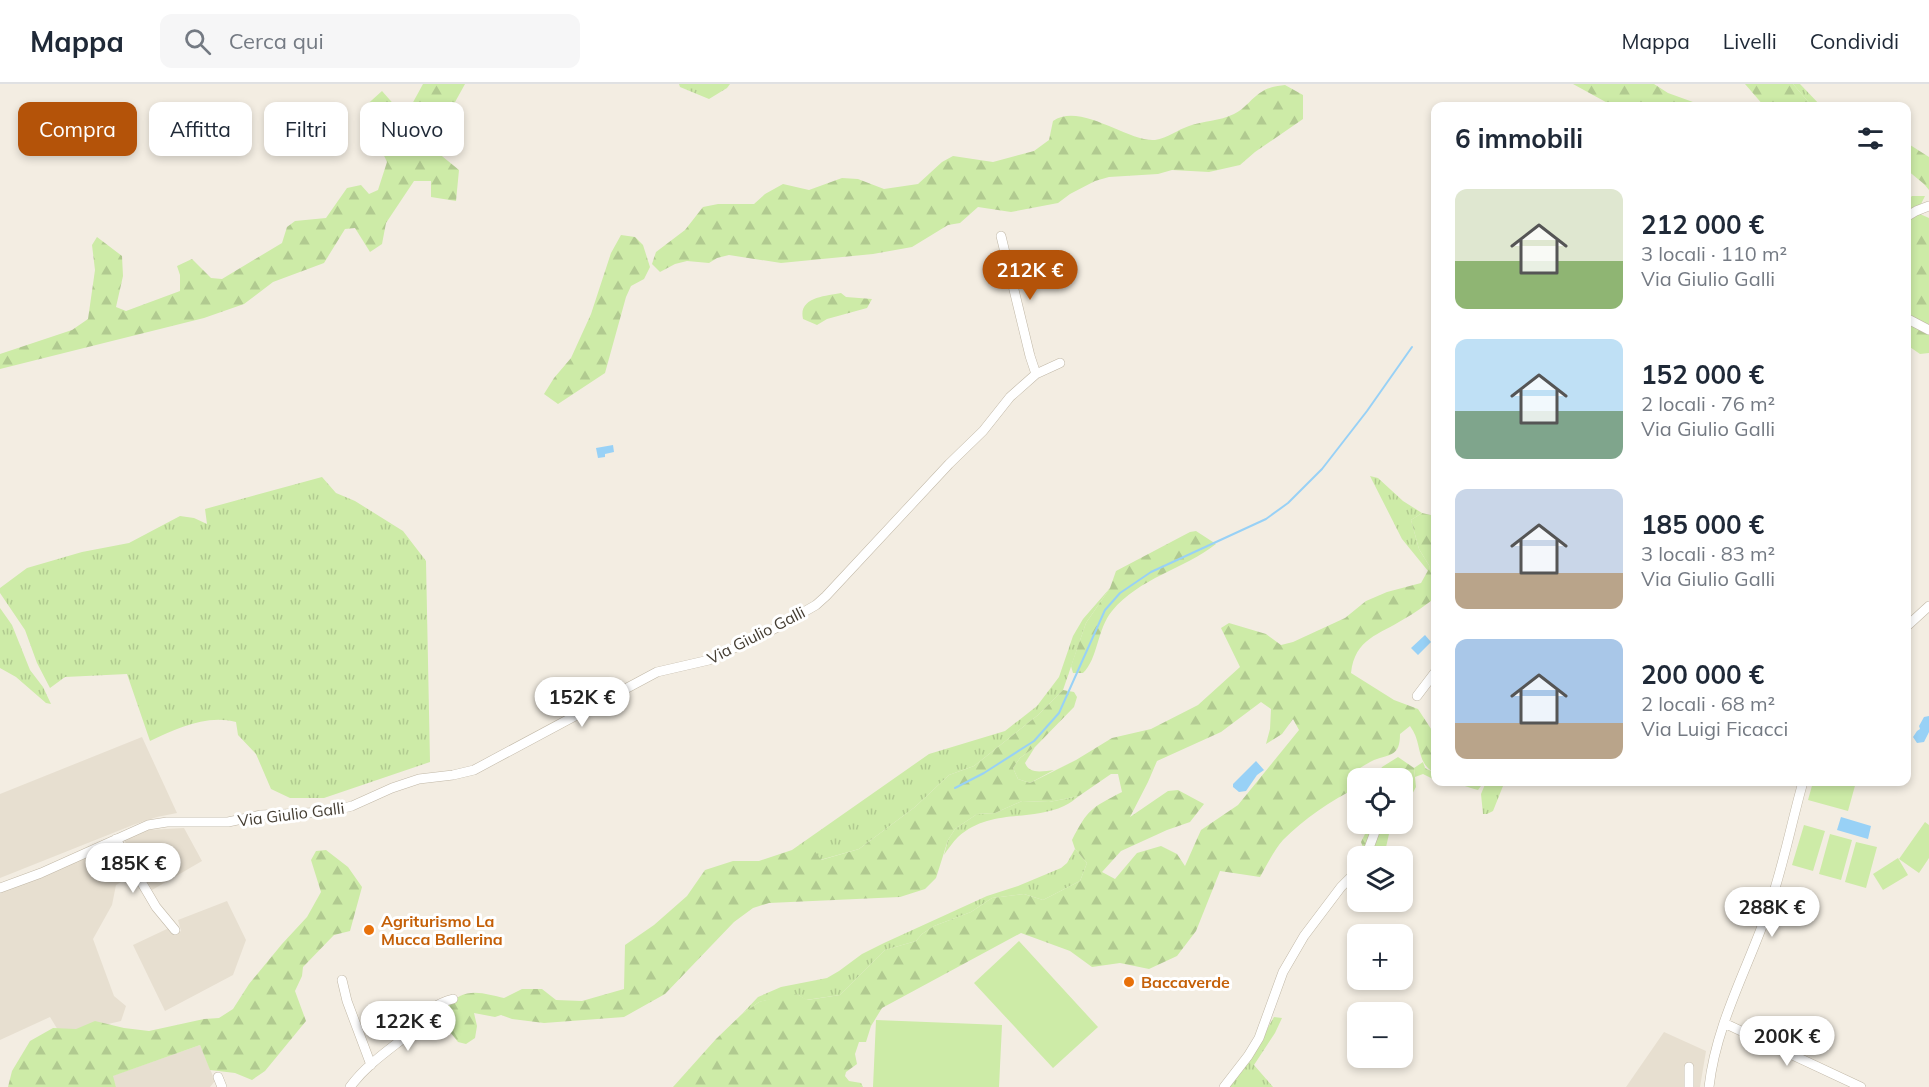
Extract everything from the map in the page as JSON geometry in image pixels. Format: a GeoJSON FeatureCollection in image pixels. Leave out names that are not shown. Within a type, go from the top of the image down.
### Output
{"type":"FeatureCollection","features":[{"type":"Feature","properties":{"kind":"street"},"geometry":{"type":"LineString","coordinates":[[1911,214],[1929,206]]}},
{"type":"Feature","properties":{"kind":"street"},"geometry":{"type":"LineString","coordinates":[[1001,236],[1036,374]]}},
{"type":"Feature","properties":{"kind":"street"},"geometry":{"type":"LineString","coordinates":[[1911,321],[1929,330]]}},
{"type":"Feature","properties":{"kind":"street","name":"Via Giulio Galli"},"geometry":{"type":"LineString","coordinates":[[0,888],[155,824],[192,821],[228,822],[261,815],[327,812],[351,806],[419,779],[474,770],[657,672],[709,660],[776,628],[826,596],[949,464],[983,431],[1010,397],[1036,374],[1060,363]]}},
{"type":"Feature","properties":{"kind":"street"},"geometry":{"type":"LineString","coordinates":[[1911,622],[1929,606]]}},
{"type":"Feature","properties":{"kind":"street"},"geometry":{"type":"LineString","coordinates":[[1417,696],[1431,678]]}},
{"type":"Feature","properties":{"kind":"street"},"geometry":{"type":"LineString","coordinates":[[1709,1087],[1714,1057],[1724,1023],[1769,908],[1802,786]]}},
{"type":"Feature","properties":{"kind":"street"},"geometry":{"type":"LineString","coordinates":[[116,839],[156,907],[175,930]]}},
{"type":"Feature","properties":{"kind":"street"},"geometry":{"type":"LineString","coordinates":[[1224,1087],[1259,1038],[1283,972],[1304,936],[1347,881]]}},
{"type":"Feature","properties":{"kind":"street"},"geometry":{"type":"LineString","coordinates":[[342,980],[347,1001],[371,1065]]}},
{"type":"Feature","properties":{"kind":"street"},"geometry":{"type":"LineString","coordinates":[[350,1087],[360,1074],[416,1028],[429,1010],[441,1002],[453,999]]}},
{"type":"Feature","properties":{"kind":"street"},"geometry":{"type":"LineString","coordinates":[[1724,1023],[1861,1087]]}},
{"type":"Feature","properties":{"kind":"street"},"geometry":{"type":"LineString","coordinates":[[1689,1067],[1689,1087]]}},
{"type":"Feature","properties":{"kind":"street"},"geometry":{"type":"LineString","coordinates":[[218,1077],[222,1087]]}},
{"type":"Feature","properties":{"kind":"shaded area"},"geometry":{"type":"Polygon","coordinates":[[[142,737],[177,813],[133,825],[0,878],[0,794],[142,737]]]}},
{"type":"Feature","properties":{"kind":"shaded area"},"geometry":{"type":"Polygon","coordinates":[[[184,828],[202,861],[152,890],[124,840],[148,830],[184,828]]]}},
{"type":"Feature","properties":{"kind":"shaded area"},"geometry":{"type":"Polygon","coordinates":[[[115,844],[133,875],[116,885],[112,905],[93,939],[114,996],[126,1006],[121,1021],[61,1035],[50,1017],[0,1040],[0,893],[115,844]]]}},
{"type":"Feature","properties":{"kind":"shaded area"},"geometry":{"type":"Polygon","coordinates":[[[227,901],[246,940],[233,975],[165,1011],[133,945],[169,928],[174,935],[181,931],[178,920],[227,901]]]}},
{"type":"Feature","properties":{"kind":"shaded area"},"geometry":{"type":"Polygon","coordinates":[[[1664,1032],[1706,1051],[1700,1087],[1626,1087],[1664,1032]]]}},
{"type":"Feature","properties":{"kind":"shaded area"},"geometry":{"type":"Polygon","coordinates":[[[200,1045],[215,1081],[210,1087],[116,1087],[112,1076],[200,1045]]]}},
{"type":"Feature","properties":{"kind":"green space"},"geometry":{"type":"Polygon","coordinates":[[[423,84],[465,84],[455,102],[413,102],[423,84]]]}},
{"type":"Feature","properties":{"kind":"green space"},"geometry":{"type":"Polygon","coordinates":[[[679,84],[730,84],[709,99],[680,87],[679,84]]]}},
{"type":"Feature","properties":{"kind":"green space"},"geometry":{"type":"Polygon","coordinates":[[[1573,84],[1654,84],[1668,93],[1693,102],[1606,102],[1573,84]]]}},
{"type":"Feature","properties":{"kind":"green space"},"geometry":{"type":"Polygon","coordinates":[[[1745,84],[1793,84],[1809,102],[1761,102],[1745,84]]]}},
{"type":"Feature","properties":{"kind":"green space"},"geometry":{"type":"Polygon","coordinates":[[[1793,84],[1800,84],[1817,102],[1809,102],[1793,84]]]}},
{"type":"Feature","properties":{"kind":"green space"},"geometry":{"type":"Polygon","coordinates":[[[1285,85],[1303,95],[1303,119],[1240,165],[1209,172],[1172,170],[1158,174],[1109,177],[1095,181],[1058,203],[1011,212],[978,207],[960,223],[948,225],[912,247],[873,254],[781,263],[729,255],[709,263],[687,261],[660,272],[652,264],[656,252],[685,230],[703,207],[718,204],[754,204],[765,194],[783,184],[809,190],[842,178],[858,179],[884,189],[918,184],[942,162],[953,156],[993,162],[1034,151],[1049,140],[1053,121],[1064,116],[1090,119],[1131,135],[1155,140],[1189,126],[1229,116],[1238,112],[1265,90],[1285,85]]]}},
{"type":"Feature","properties":{"kind":"green space"},"geometry":{"type":"Polygon","coordinates":[[[382,91],[392,102],[370,102],[382,91]]]}},
{"type":"Feature","properties":{"kind":"green space"},"geometry":{"type":"Polygon","coordinates":[[[1911,146],[1929,157],[1929,190],[1911,173],[1911,146]]]}},
{"type":"Feature","properties":{"kind":"green space"},"geometry":{"type":"Polygon","coordinates":[[[384,156],[442,156],[459,170],[456,201],[431,197],[431,181],[414,181],[386,223],[382,244],[370,252],[355,228],[345,229],[324,263],[273,282],[244,304],[204,318],[0,369],[0,354],[72,330],[88,319],[95,270],[92,245],[97,237],[122,256],[123,276],[116,307],[126,311],[180,291],[180,275],[177,266],[192,259],[211,278],[222,279],[282,243],[287,227],[295,221],[326,218],[347,188],[361,185],[369,194],[378,190],[387,162],[384,156]]]}},
{"type":"Feature","properties":{"kind":"green space"},"geometry":{"type":"Polygon","coordinates":[[[1925,196],[1920,206],[1920,214],[1929,218],[1929,353],[1920,354],[1911,348],[1911,197],[1925,196]]]}},
{"type":"Feature","properties":{"kind":"green space"},"geometry":{"type":"Polygon","coordinates":[[[621,235],[635,237],[643,245],[650,267],[644,279],[631,286],[626,297],[605,373],[558,404],[544,394],[571,358],[591,314],[611,253],[621,235]]]}},
{"type":"Feature","properties":{"kind":"green space"},"geometry":{"type":"Polygon","coordinates":[[[841,293],[846,297],[872,299],[867,308],[827,319],[817,325],[803,319],[805,306],[809,302],[841,293]]]}},
{"type":"Feature","properties":{"kind":"green space"},"geometry":{"type":"Polygon","coordinates":[[[1370,476],[1378,478],[1403,501],[1422,513],[1411,520],[1419,549],[1430,567],[1428,571],[1402,539],[1370,476]]]}},
{"type":"Feature","properties":{"kind":"green space"},"geometry":{"type":"Polygon","coordinates":[[[322,477],[336,493],[355,501],[403,531],[426,561],[430,762],[324,798],[290,798],[271,789],[256,754],[238,735],[236,722],[202,721],[150,741],[127,674],[65,677],[50,688],[37,663],[25,630],[0,593],[0,588],[27,568],[82,552],[129,543],[180,516],[194,518],[207,524],[205,509],[322,477]]]}},
{"type":"Feature","properties":{"kind":"green space"},"geometry":{"type":"Polygon","coordinates":[[[1422,513],[1431,515],[1431,601],[1363,645],[1353,661],[1351,673],[1394,700],[1418,709],[1431,729],[1431,770],[1424,764],[1417,739],[1410,726],[1400,734],[1398,746],[1390,755],[1360,768],[1347,768],[1347,793],[1318,811],[1283,840],[1260,877],[1220,871],[1196,931],[1177,956],[1149,969],[1120,963],[1092,967],[1070,951],[1021,933],[882,1008],[871,1026],[866,1042],[859,1042],[855,1054],[857,1064],[846,1072],[845,1076],[849,1081],[861,1083],[863,1087],[673,1087],[716,1039],[742,1014],[759,1002],[788,994],[797,994],[807,1000],[840,995],[885,950],[916,941],[934,926],[971,912],[992,898],[1024,894],[1043,900],[1080,881],[1087,863],[1075,849],[1072,840],[1091,810],[1122,792],[1118,774],[1111,774],[1079,796],[1049,802],[1022,801],[995,813],[977,814],[955,829],[948,840],[936,878],[925,889],[900,897],[769,903],[753,908],[734,922],[665,994],[624,1017],[544,1023],[512,1019],[501,1015],[495,1017],[474,1013],[477,1026],[475,1038],[466,1044],[458,1042],[433,1017],[435,1009],[448,1006],[460,996],[471,993],[504,998],[522,989],[542,989],[556,1000],[582,1001],[624,989],[625,945],[654,925],[687,896],[705,870],[733,861],[759,861],[792,850],[814,850],[821,860],[859,849],[915,807],[949,775],[974,766],[1038,715],[1063,690],[1074,692],[1077,697],[1074,707],[1035,747],[1020,758],[1013,768],[1018,779],[1030,783],[1076,760],[1112,738],[1151,729],[1198,705],[1240,667],[1221,628],[1229,623],[1266,634],[1281,645],[1293,642],[1345,618],[1366,601],[1387,592],[1421,583],[1430,567],[1419,549],[1411,520],[1422,513]],[[1261,702],[1221,732],[1157,761],[1130,817],[1168,791],[1178,790],[1204,804],[1190,822],[1121,851],[1102,872],[1115,879],[1137,853],[1161,846],[1177,854],[1185,866],[1201,830],[1238,805],[1299,730],[1293,719],[1282,734],[1266,744],[1270,729],[1271,709],[1261,702]]]}},
{"type":"Feature","properties":{"kind":"green space"},"geometry":{"type":"Polygon","coordinates":[[[1196,531],[1216,544],[1148,582],[1123,600],[1107,618],[1088,667],[1083,673],[1073,673],[1071,666],[1086,623],[1110,588],[1116,571],[1196,531]]]}},
{"type":"Feature","properties":{"kind":"green space"},"geometry":{"type":"Polygon","coordinates":[[[1110,588],[1086,623],[1063,690],[1038,715],[974,766],[949,775],[915,807],[859,849],[820,860],[814,851],[792,850],[929,754],[1005,731],[1037,706],[1059,677],[1073,636],[1083,619],[1110,588]]]}},
{"type":"Feature","properties":{"kind":"green space"},"geometry":{"type":"Polygon","coordinates":[[[0,608],[12,625],[30,670],[43,687],[51,704],[46,703],[16,677],[0,668],[0,608]]]}},
{"type":"Feature","properties":{"kind":"green space"},"geometry":{"type":"Polygon","coordinates":[[[1035,747],[1025,763],[1027,767],[1033,771],[1054,770],[1030,783],[1018,779],[1013,768],[1020,758],[1035,747]]]}},
{"type":"Feature","properties":{"kind":"green space"},"geometry":{"type":"Polygon","coordinates":[[[1398,757],[1414,768],[1416,787],[1413,793],[1413,768],[1382,767],[1398,757]]]}},
{"type":"Feature","properties":{"kind":"green space"},"geometry":{"type":"Polygon","coordinates":[[[1423,762],[1425,768],[1431,771],[1431,778],[1423,774],[1415,777],[1414,768],[1423,762]]]}},
{"type":"Feature","properties":{"kind":"green space"},"geometry":{"type":"Polygon","coordinates":[[[1466,786],[1481,786],[1478,790],[1466,786]]]}},
{"type":"Feature","properties":{"kind":"green space"},"geometry":{"type":"Polygon","coordinates":[[[1484,786],[1503,786],[1493,811],[1487,814],[1483,814],[1481,794],[1484,786]]]}},
{"type":"Feature","properties":{"kind":"green space"},"geometry":{"type":"Polygon","coordinates":[[[1812,786],[1855,786],[1848,811],[1808,800],[1812,786]]]}},
{"type":"Feature","properties":{"kind":"green space"},"geometry":{"type":"Polygon","coordinates":[[[1079,796],[1051,811],[983,822],[958,837],[944,855],[948,840],[955,829],[977,814],[995,813],[1022,801],[1049,802],[1079,796]]]}},
{"type":"Feature","properties":{"kind":"green space"},"geometry":{"type":"Polygon","coordinates":[[[1925,822],[1929,825],[1929,858],[1919,873],[1899,859],[1925,822]]]}},
{"type":"Feature","properties":{"kind":"green space"},"geometry":{"type":"Polygon","coordinates":[[[1804,825],[1825,831],[1813,871],[1792,865],[1804,825]]]}},
{"type":"Feature","properties":{"kind":"green space"},"geometry":{"type":"Polygon","coordinates":[[[1365,834],[1389,834],[1386,846],[1362,846],[1361,842],[1365,834]]]}},
{"type":"Feature","properties":{"kind":"green space"},"geometry":{"type":"Polygon","coordinates":[[[1830,834],[1852,840],[1841,880],[1819,874],[1830,834]]]}},
{"type":"Feature","properties":{"kind":"green space"},"geometry":{"type":"Polygon","coordinates":[[[1856,842],[1877,847],[1866,888],[1845,882],[1856,842]]]}},
{"type":"Feature","properties":{"kind":"green space"},"geometry":{"type":"Polygon","coordinates":[[[1075,849],[1087,863],[1080,881],[1043,900],[1024,894],[992,898],[971,912],[934,926],[916,941],[885,950],[840,995],[806,1000],[797,994],[759,1002],[742,1014],[758,997],[781,987],[827,978],[862,954],[884,943],[987,896],[1061,868],[1067,863],[1075,849]]]}},
{"type":"Feature","properties":{"kind":"green space"},"geometry":{"type":"Polygon","coordinates":[[[326,850],[348,867],[362,887],[350,931],[334,935],[303,967],[302,976],[295,991],[306,1021],[265,1071],[252,1080],[235,1073],[210,1070],[200,1045],[113,1076],[116,1087],[8,1087],[12,1071],[30,1041],[53,1028],[76,1029],[95,1021],[149,1031],[219,1018],[233,1009],[249,984],[307,917],[321,892],[311,860],[316,851],[326,850]]]}},
{"type":"Feature","properties":{"kind":"green space"},"geometry":{"type":"Polygon","coordinates":[[[1898,858],[1908,875],[1883,890],[1873,874],[1898,858]]]}},
{"type":"Feature","properties":{"kind":"green space"},"geometry":{"type":"Polygon","coordinates":[[[1019,941],[1098,1027],[1053,1068],[974,983],[1019,941]]]}},
{"type":"Feature","properties":{"kind":"green space"},"geometry":{"type":"Polygon","coordinates":[[[1274,1017],[1282,1018],[1254,1065],[1273,1087],[1229,1087],[1262,1038],[1274,1017]]]}},
{"type":"Feature","properties":{"kind":"green space"},"geometry":{"type":"Polygon","coordinates":[[[876,1020],[1002,1025],[999,1087],[873,1087],[876,1020]]]}},
{"type":"Feature","properties":{"kind":"water"},"geometry":{"type":"Polygon","coordinates":[[[613,445],[614,452],[598,458],[596,448],[613,445]]]}},
{"type":"Feature","properties":{"kind":"water"},"geometry":{"type":"Polygon","coordinates":[[[1425,635],[1431,642],[1418,655],[1411,648],[1425,635]]]}},
{"type":"Feature","properties":{"kind":"water"},"geometry":{"type":"Polygon","coordinates":[[[1929,716],[1929,732],[1924,742],[1917,743],[1913,737],[1920,729],[1919,726],[1924,717],[1929,716]]]}},
{"type":"Feature","properties":{"kind":"water"},"geometry":{"type":"Polygon","coordinates":[[[1256,761],[1264,770],[1257,775],[1246,791],[1239,792],[1233,784],[1256,761]]]}},
{"type":"Feature","properties":{"kind":"water"},"geometry":{"type":"Polygon","coordinates":[[[1841,817],[1871,826],[1868,839],[1837,830],[1841,817]]]}},
{"type":"Feature","properties":{"kind":"waterway"},"geometry":{"type":"LineString","coordinates":[[955,788],[984,773],[1034,741],[1059,713],[1105,610],[1120,593],[1151,572],[1266,519],[1288,503],[1322,469],[1412,347]]}},
{"type":"Feature","properties":{"kind":"place","name":"Agriturismo La Mucca Ballerina"},"geometry":{"type":"Point","coordinates":[369,930]}},
{"type":"Feature","properties":{"kind":"place","name":"Baccaverde"},"geometry":{"type":"Point","coordinates":[1129,982]}}]}
